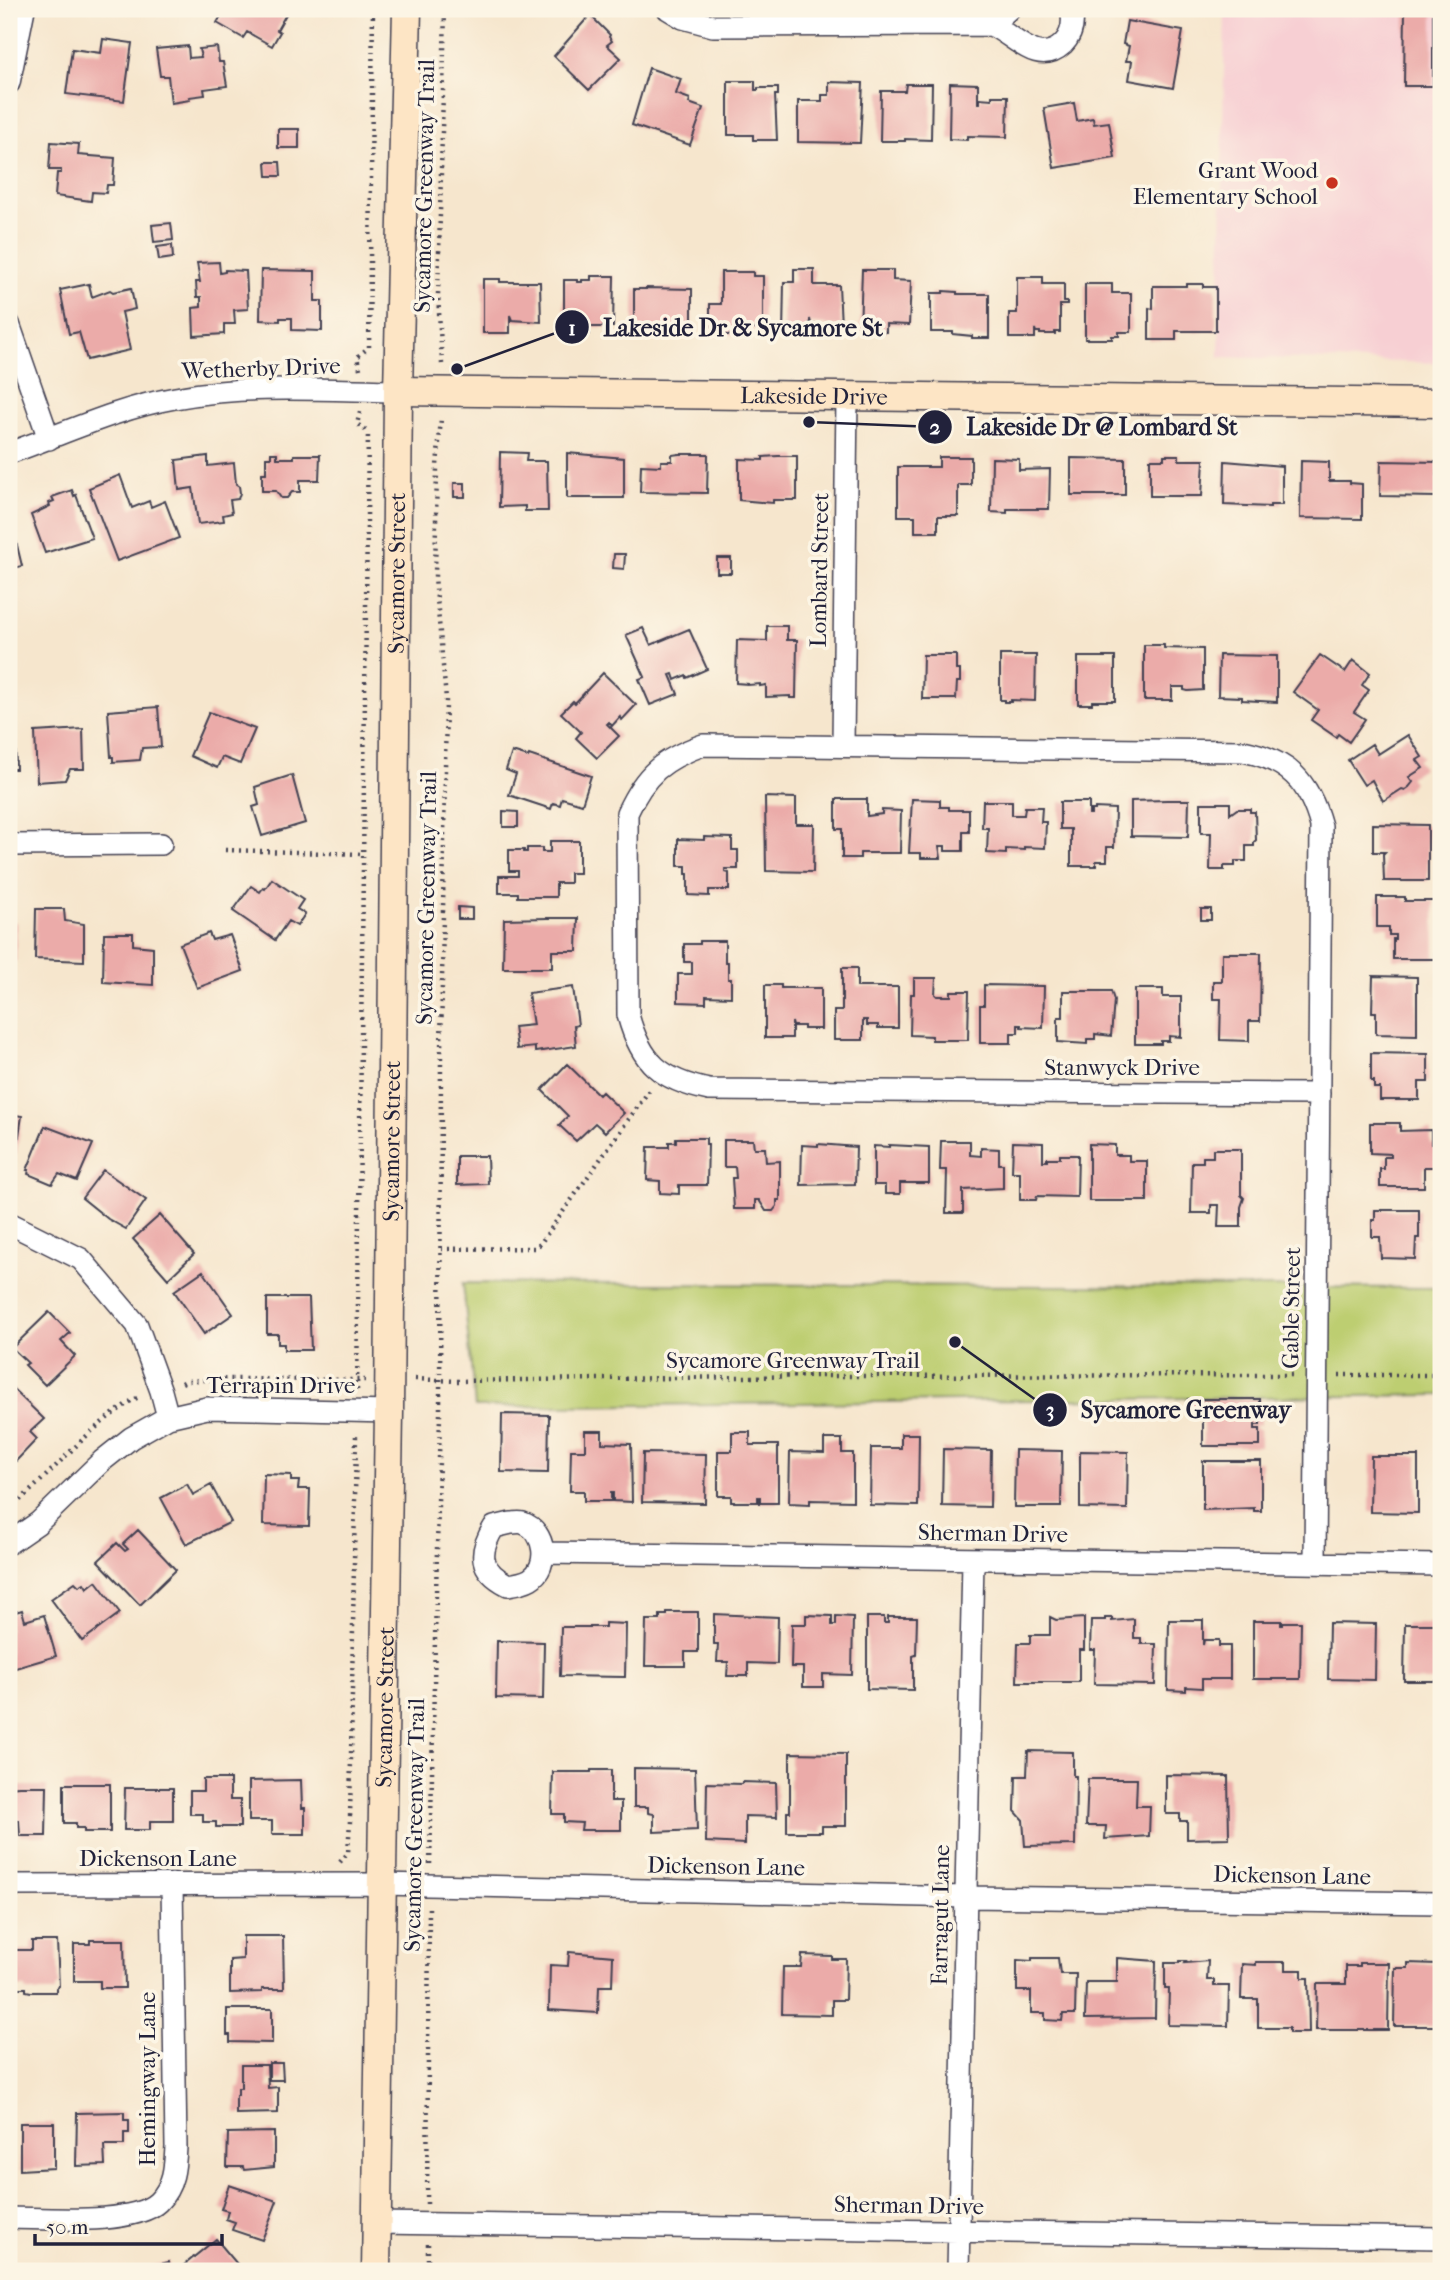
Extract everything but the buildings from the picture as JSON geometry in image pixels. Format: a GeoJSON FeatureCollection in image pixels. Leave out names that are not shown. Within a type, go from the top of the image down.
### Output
{"type":"FeatureCollection","features":[{"type":"Feature","properties":{"kind":"street"},"geometry":{"type":"LineString","coordinates":[[9,83],[24,9]]}},
{"type":"Feature","properties":{"kind":"street","name":"Sycamore Street"},"geometry":{"type":"LineString","coordinates":[[376,2271],[389,1412],[398,391],[407,9]]}},
{"type":"Feature","properties":{"kind":"street"},"geometry":{"type":"LineString","coordinates":[[668,9],[684,19],[713,26],[991,25],[1004,31],[1026,49],[1037,53],[1058,48],[1067,40],[1072,30],[1071,9]]}},
{"type":"Feature","properties":{"kind":"street"},"geometry":{"type":"LineString","coordinates":[[991,25],[1009,9]]}},
{"type":"Feature","properties":{"kind":"street"},"geometry":{"type":"LineString","coordinates":[[9,324],[50,439]]}},
{"type":"Feature","properties":{"kind":"street","name":"Lakeside Drive"},"geometry":{"type":"LineString","coordinates":[[398,391],[1441,404]]}},
{"type":"Feature","properties":{"kind":"street","name":"Wetherby Drive"},"geometry":{"type":"LineString","coordinates":[[9,453],[134,407],[174,398],[214,392],[398,391]]}},
{"type":"Feature","properties":{"kind":"street","name":"Lombard Street"},"geometry":{"type":"LineString","coordinates":[[843,745],[848,396]]}},
{"type":"Feature","properties":{"kind":"street","name":"Stanwyck Drive"},"geometry":{"type":"LineString","coordinates":[[703,745],[843,745],[1242,751],[1263,755],[1284,766],[1302,782],[1315,802],[1321,826],[1319,1094],[709,1090],[683,1085],[662,1073],[645,1056],[634,1038],[628,1015],[627,813],[637,790],[663,763],[680,753],[703,745]]}},
{"type":"Feature","properties":{"kind":"street"},"geometry":{"type":"LineString","coordinates":[[9,845],[161,844]]}},
{"type":"Feature","properties":{"kind":"street","name":"Gable Street"},"geometry":{"type":"LineString","coordinates":[[1315,1563],[1319,1094]]}},
{"type":"Feature","properties":{"kind":"street"},"geometry":{"type":"LineString","coordinates":[[9,1223],[81,1259],[137,1325],[169,1417]]}},
{"type":"Feature","properties":{"kind":"street","name":"Terrapin Drive"},"geometry":{"type":"LineString","coordinates":[[9,1544],[38,1523],[102,1461],[131,1438],[169,1417],[207,1408],[389,1412]]}},
{"type":"Feature","properties":{"kind":"street","name":"Sherman Drive"},"geometry":{"type":"LineString","coordinates":[[544,1553],[1441,1565]]}},
{"type":"Feature","properties":{"kind":"street","name":"Farragut Lane"},"geometry":{"type":"LineString","coordinates":[[958,2271],[973,1560]]}},
{"type":"Feature","properties":{"kind":"street","name":"Hemingway Lane"},"geometry":{"type":"LineString","coordinates":[[9,2218],[117,2217],[138,2212],[157,2203],[175,2174],[172,1884]]}},
{"type":"Feature","properties":{"kind":"street","name":"Dickenson Lane"},"geometry":{"type":"LineString","coordinates":[[9,1885],[380,1884],[967,1897],[1441,1903]]}},
{"type":"Feature","properties":{"kind":"street","name":"Sherman Drive"},"geometry":{"type":"LineString","coordinates":[[376,2223],[1441,2238]]}},
{"type":"Feature","properties":{"kind":"path"},"geometry":{"type":"LineString","coordinates":[[360,370],[357,357],[369,347],[373,9]]}},
{"type":"Feature","properties":{"kind":"path","name":"Sycamore Greenway Trail"},"geometry":{"type":"LineString","coordinates":[[442,364],[438,295],[444,9]]}},
{"type":"Feature","properties":{"kind":"path"},"geometry":{"type":"LineString","coordinates":[[340,1860],[348,1853],[350,1821],[357,1381],[368,432],[357,424],[360,412]]}},
{"type":"Feature","properties":{"kind":"path","name":"Sycamore Greenway Trail"},"geometry":{"type":"LineString","coordinates":[[428,2271],[429,1886],[440,1379],[446,699],[435,577],[437,466],[441,418]]}},
{"type":"Feature","properties":{"kind":"path"},"geometry":{"type":"LineString","coordinates":[[225,850],[363,854]]}},
{"type":"Feature","properties":{"kind":"path"},"geometry":{"type":"LineString","coordinates":[[441,1249],[535,1248],[662,1073]]}},
{"type":"Feature","properties":{"kind":"path","name":"Sycamore Greenway Trail"},"geometry":{"type":"LineString","coordinates":[[426,1379],[456,1381],[818,1376],[1441,1375]]}},
{"type":"Feature","properties":{"kind":"path"},"geometry":{"type":"LineString","coordinates":[[178,1386],[186,1381],[230,1378],[357,1381]]}},
{"type":"Feature","properties":{"kind":"path"},"geometry":{"type":"LineString","coordinates":[[9,1509],[28,1494],[92,1430],[130,1401],[144,1397]]}},
{"type":"Feature","properties":{"kind":"shaded area","name":"Grant Wood Elementary School"},"geometry":{"type":"Polygon","coordinates":[[[1225,9],[1441,9],[1441,363],[1219,357],[1225,9]]]}},
{"type":"Feature","properties":{"kind":"green space"},"geometry":{"type":"Polygon","coordinates":[[[463,1283],[1441,1288],[1441,1395],[475,1407],[463,1283]]]}},
{"type":"Feature","properties":{"kind":"place","name":"Grant Wood Elementary School"},"geometry":{"type":"Point","coordinates":[1332,183]}},
{"type":"Feature","properties":{"kind":"place","name":"Lakeside Dr & Sycamore St"},"geometry":{"type":"Point","coordinates":[457,369]}},
{"type":"Feature","properties":{"kind":"place","name":"Lakeside Dr @ Lombard St"},"geometry":{"type":"Point","coordinates":[809,422]}},
{"type":"Feature","properties":{"kind":"place","name":"Sycamore Greenway"},"geometry":{"type":"Point","coordinates":[955,1342]}}]}
